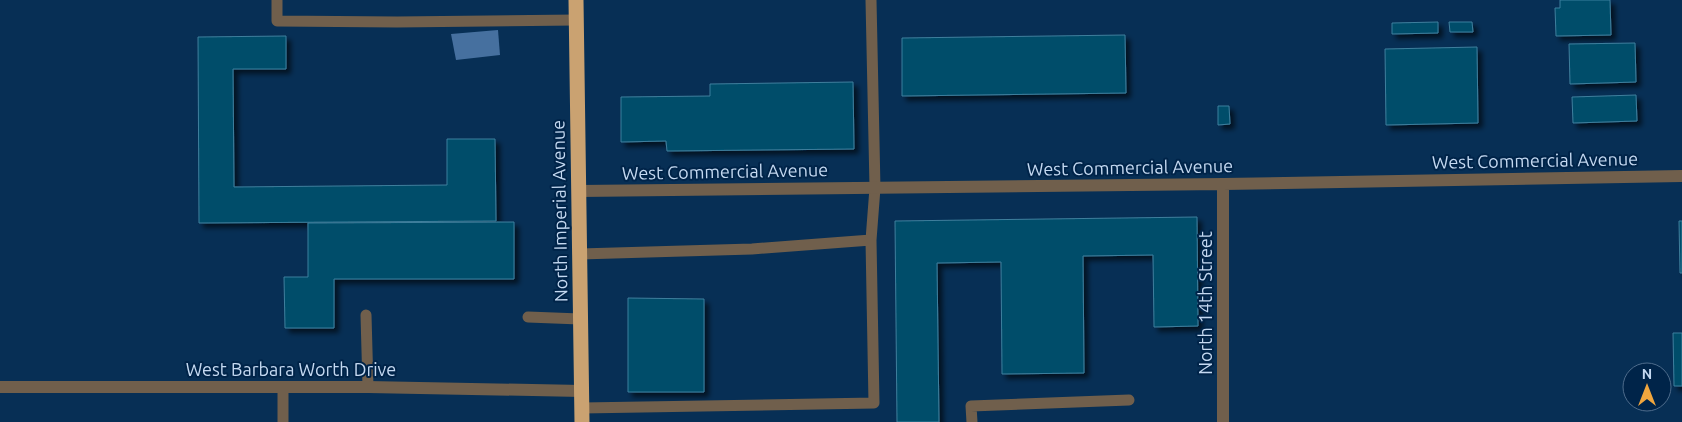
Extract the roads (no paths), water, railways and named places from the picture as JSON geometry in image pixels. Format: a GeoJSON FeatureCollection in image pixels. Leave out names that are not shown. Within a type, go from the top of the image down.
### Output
{"type":"FeatureCollection","features":[{"type":"Feature","properties":{"kind":"highway","name":"North Imperial Avenue"},"geometry":{"type":"LineString","coordinates":[[576,0],[582,415]]}},
{"type":"Feature","properties":{"kind":"street","name":"West Commercial Avenue"},"geometry":{"type":"LineString","coordinates":[[579,191],[1223,184],[1682,176]]}},
{"type":"Feature","properties":{"kind":"street","name":"North 14th Street"},"geometry":{"type":"LineString","coordinates":[[1223,184],[1223,422]]}},
{"type":"Feature","properties":{"kind":"street","name":"West Barbara Worth Drive"},"geometry":{"type":"LineString","coordinates":[[0,387],[368,387],[582,391]]}},
{"type":"Feature","properties":{"kind":"lane"},"geometry":{"type":"LineString","coordinates":[[277,0],[277,21],[576,20]]}},
{"type":"Feature","properties":{"kind":"lane"},"geometry":{"type":"LineString","coordinates":[[582,415],[874,404],[871,240],[875,188],[871,0]]}},
{"type":"Feature","properties":{"kind":"lane"},"geometry":{"type":"LineString","coordinates":[[580,254],[752,249],[871,240]]}},
{"type":"Feature","properties":{"kind":"lane"},"geometry":{"type":"LineString","coordinates":[[366,315],[368,387]]}},
{"type":"Feature","properties":{"kind":"lane"},"geometry":{"type":"LineString","coordinates":[[528,317],[580,319]]}},
{"type":"Feature","properties":{"kind":"lane"},"geometry":{"type":"LineString","coordinates":[[283,387],[283,422]]}},
{"type":"Feature","properties":{"kind":"lane"},"geometry":{"type":"LineString","coordinates":[[972,422],[971,406],[1129,400]]}},
{"type":"Feature","properties":{"kind":"water"},"geometry":{"type":"Polygon","coordinates":[[[498,30],[500,55],[456,60],[451,34],[498,30]]]}}]}
